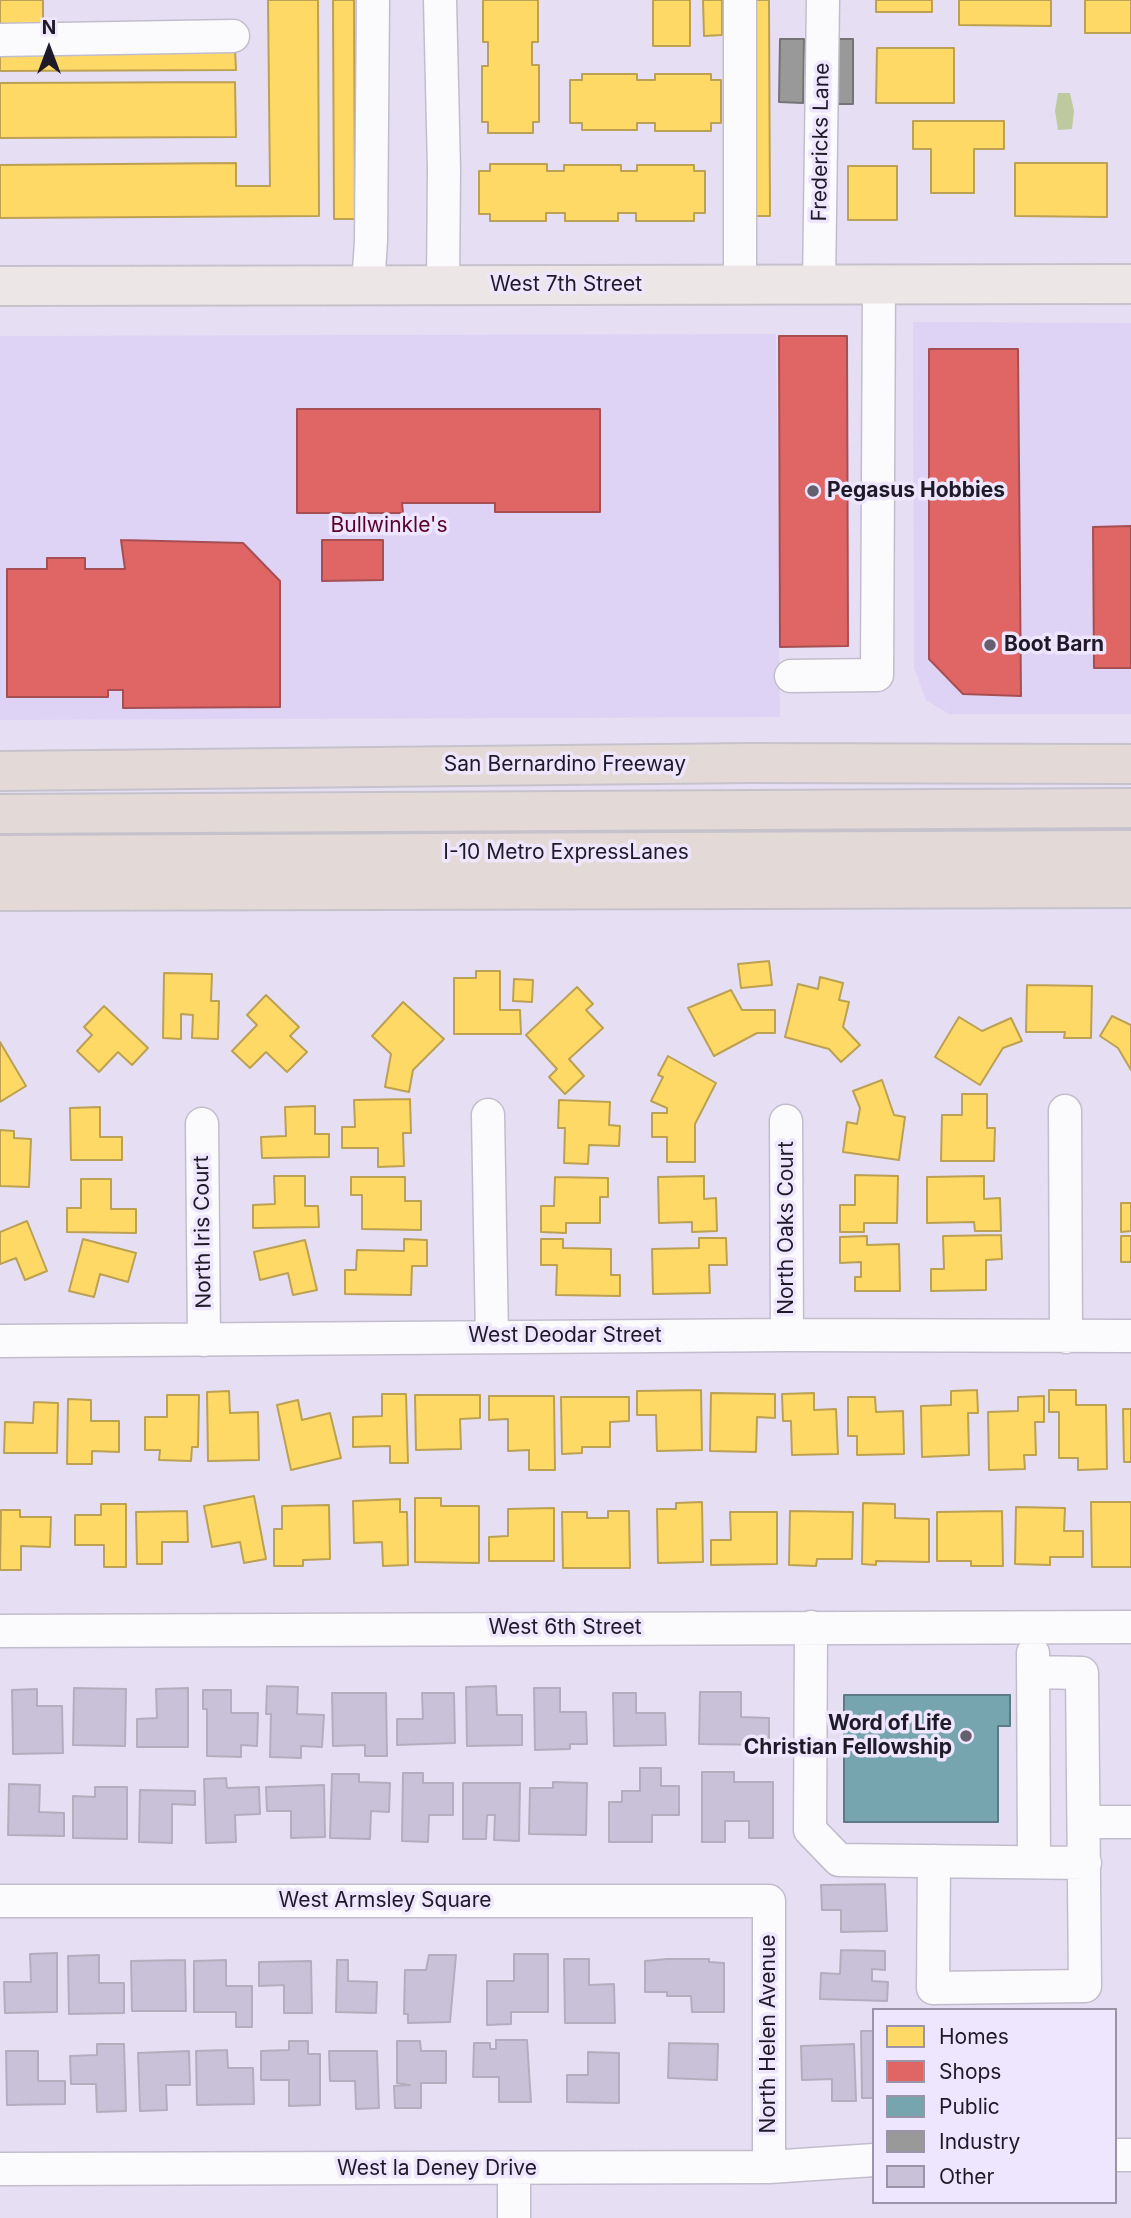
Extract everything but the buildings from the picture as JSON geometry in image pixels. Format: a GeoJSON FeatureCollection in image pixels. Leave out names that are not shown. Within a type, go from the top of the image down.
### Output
{"type":"FeatureCollection","features":[{"type":"Feature","properties":{"kind":"highway","name":"San Bernardino Freeway"},"geometry":{"type":"LineString","coordinates":[[0,771],[749,763],[1131,764]]}},
{"type":"Feature","properties":{"kind":"highway","name":"I-10 Metro ExpressLanes"},"geometry":{"type":"LineString","coordinates":[[0,814],[1131,808]]}},
{"type":"Feature","properties":{"kind":"highway","name":"I-10 Metro ExpressLanes"},"geometry":{"type":"LineString","coordinates":[[0,855],[1131,850]]}},
{"type":"Feature","properties":{"kind":"highway"},"geometry":{"type":"LineString","coordinates":[[0,891],[1131,888]]}},
{"type":"Feature","properties":{"kind":"main road","name":"West 7th Street"},"geometry":{"type":"LineString","coordinates":[[0,286],[1131,284]]}},
{"type":"Feature","properties":{"kind":"street"},"geometry":{"type":"LineString","coordinates":[[368,285],[371,241],[373,0]]}},
{"type":"Feature","properties":{"kind":"street"},"geometry":{"type":"LineString","coordinates":[[440,0],[444,169],[443,285]]}},
{"type":"Feature","properties":{"kind":"street"},"geometry":{"type":"LineString","coordinates":[[740,0],[740,285]]}},
{"type":"Feature","properties":{"kind":"street","name":"Fredericks Lane"},"geometry":{"type":"LineString","coordinates":[[819,285],[823,0]]}},
{"type":"Feature","properties":{"kind":"street"},"geometry":{"type":"LineString","coordinates":[[0,40],[233,36]]}},
{"type":"Feature","properties":{"kind":"street"},"geometry":{"type":"LineString","coordinates":[[791,676],[877,675],[880,285]]}},
{"type":"Feature","properties":{"kind":"street"},"geometry":{"type":"LineString","coordinates":[[1065,1111],[1066,1336]]}},
{"type":"Feature","properties":{"kind":"street"},"geometry":{"type":"LineString","coordinates":[[488,1115],[492,1336]]}},
{"type":"Feature","properties":{"kind":"street","name":"North Oaks Court"},"geometry":{"type":"LineString","coordinates":[[786,1121],[787,1335]]}},
{"type":"Feature","properties":{"kind":"street","name":"North Iris Court"},"geometry":{"type":"LineString","coordinates":[[202,1124],[204,1340]]}},
{"type":"Feature","properties":{"kind":"street","name":"West Deodar Street"},"geometry":{"type":"LineString","coordinates":[[0,1341],[492,1336],[1131,1336]]}},
{"type":"Feature","properties":{"kind":"street"},"geometry":{"type":"LineString","coordinates":[[811,1627],[810,1830],[839,1860],[1085,1863]]}},
{"type":"Feature","properties":{"kind":"street"},"geometry":{"type":"LineString","coordinates":[[1032,1627],[1034,1862]]}},
{"type":"Feature","properties":{"kind":"street","name":"West 6th Street"},"geometry":{"type":"LineString","coordinates":[[0,1631],[1131,1627]]}},
{"type":"Feature","properties":{"kind":"street"},"geometry":{"type":"LineString","coordinates":[[934,1861],[933,1987],[1085,1986],[1082,1673],[1033,1672]]}},
{"type":"Feature","properties":{"kind":"street"},"geometry":{"type":"LineString","coordinates":[[1084,1822],[1131,1822]]}},
{"type":"Feature","properties":{"kind":"street","name":"West Armsley Square"},"geometry":{"type":"LineString","coordinates":[[0,1901],[769,1901]]}},
{"type":"Feature","properties":{"kind":"street","name":"North Helen Avenue"},"geometry":{"type":"LineString","coordinates":[[769,1901],[769,2167]]}},
{"type":"Feature","properties":{"kind":"street","name":"West la Deney Drive"},"geometry":{"type":"LineString","coordinates":[[0,2169],[769,2167],[872,2160]]}},
{"type":"Feature","properties":{"kind":"street"},"geometry":{"type":"LineString","coordinates":[[514,2169],[514,2218]]}},
{"type":"Feature","properties":{"kind":"shaded area"},"geometry":{"type":"Polygon","coordinates":[[[1058,93],[1070,93],[1074,111],[1072,129],[1058,130],[1055,111],[1058,93]]]}},
{"type":"Feature","properties":{"kind":"shaded area"},"geometry":{"type":"Polygon","coordinates":[[[913,322],[1131,323],[1131,714],[949,714],[926,700],[914,668],[913,322]]]}},
{"type":"Feature","properties":{"kind":"shaded area","name":"Bullwinkle's"},"geometry":{"type":"Polygon","coordinates":[[[776,334],[780,717],[0,720],[0,336],[776,334]]]}},
{"type":"Feature","properties":{"kind":"place","name":"Pegasus Hobbies"},"geometry":{"type":"Point","coordinates":[813,491]}},
{"type":"Feature","properties":{"kind":"place","name":"Boot Barn"},"geometry":{"type":"Point","coordinates":[990,645]}},
{"type":"Feature","properties":{"kind":"place","name":"Word of Life Christian Fellowship"},"geometry":{"type":"Point","coordinates":[966,1736]}}]}
